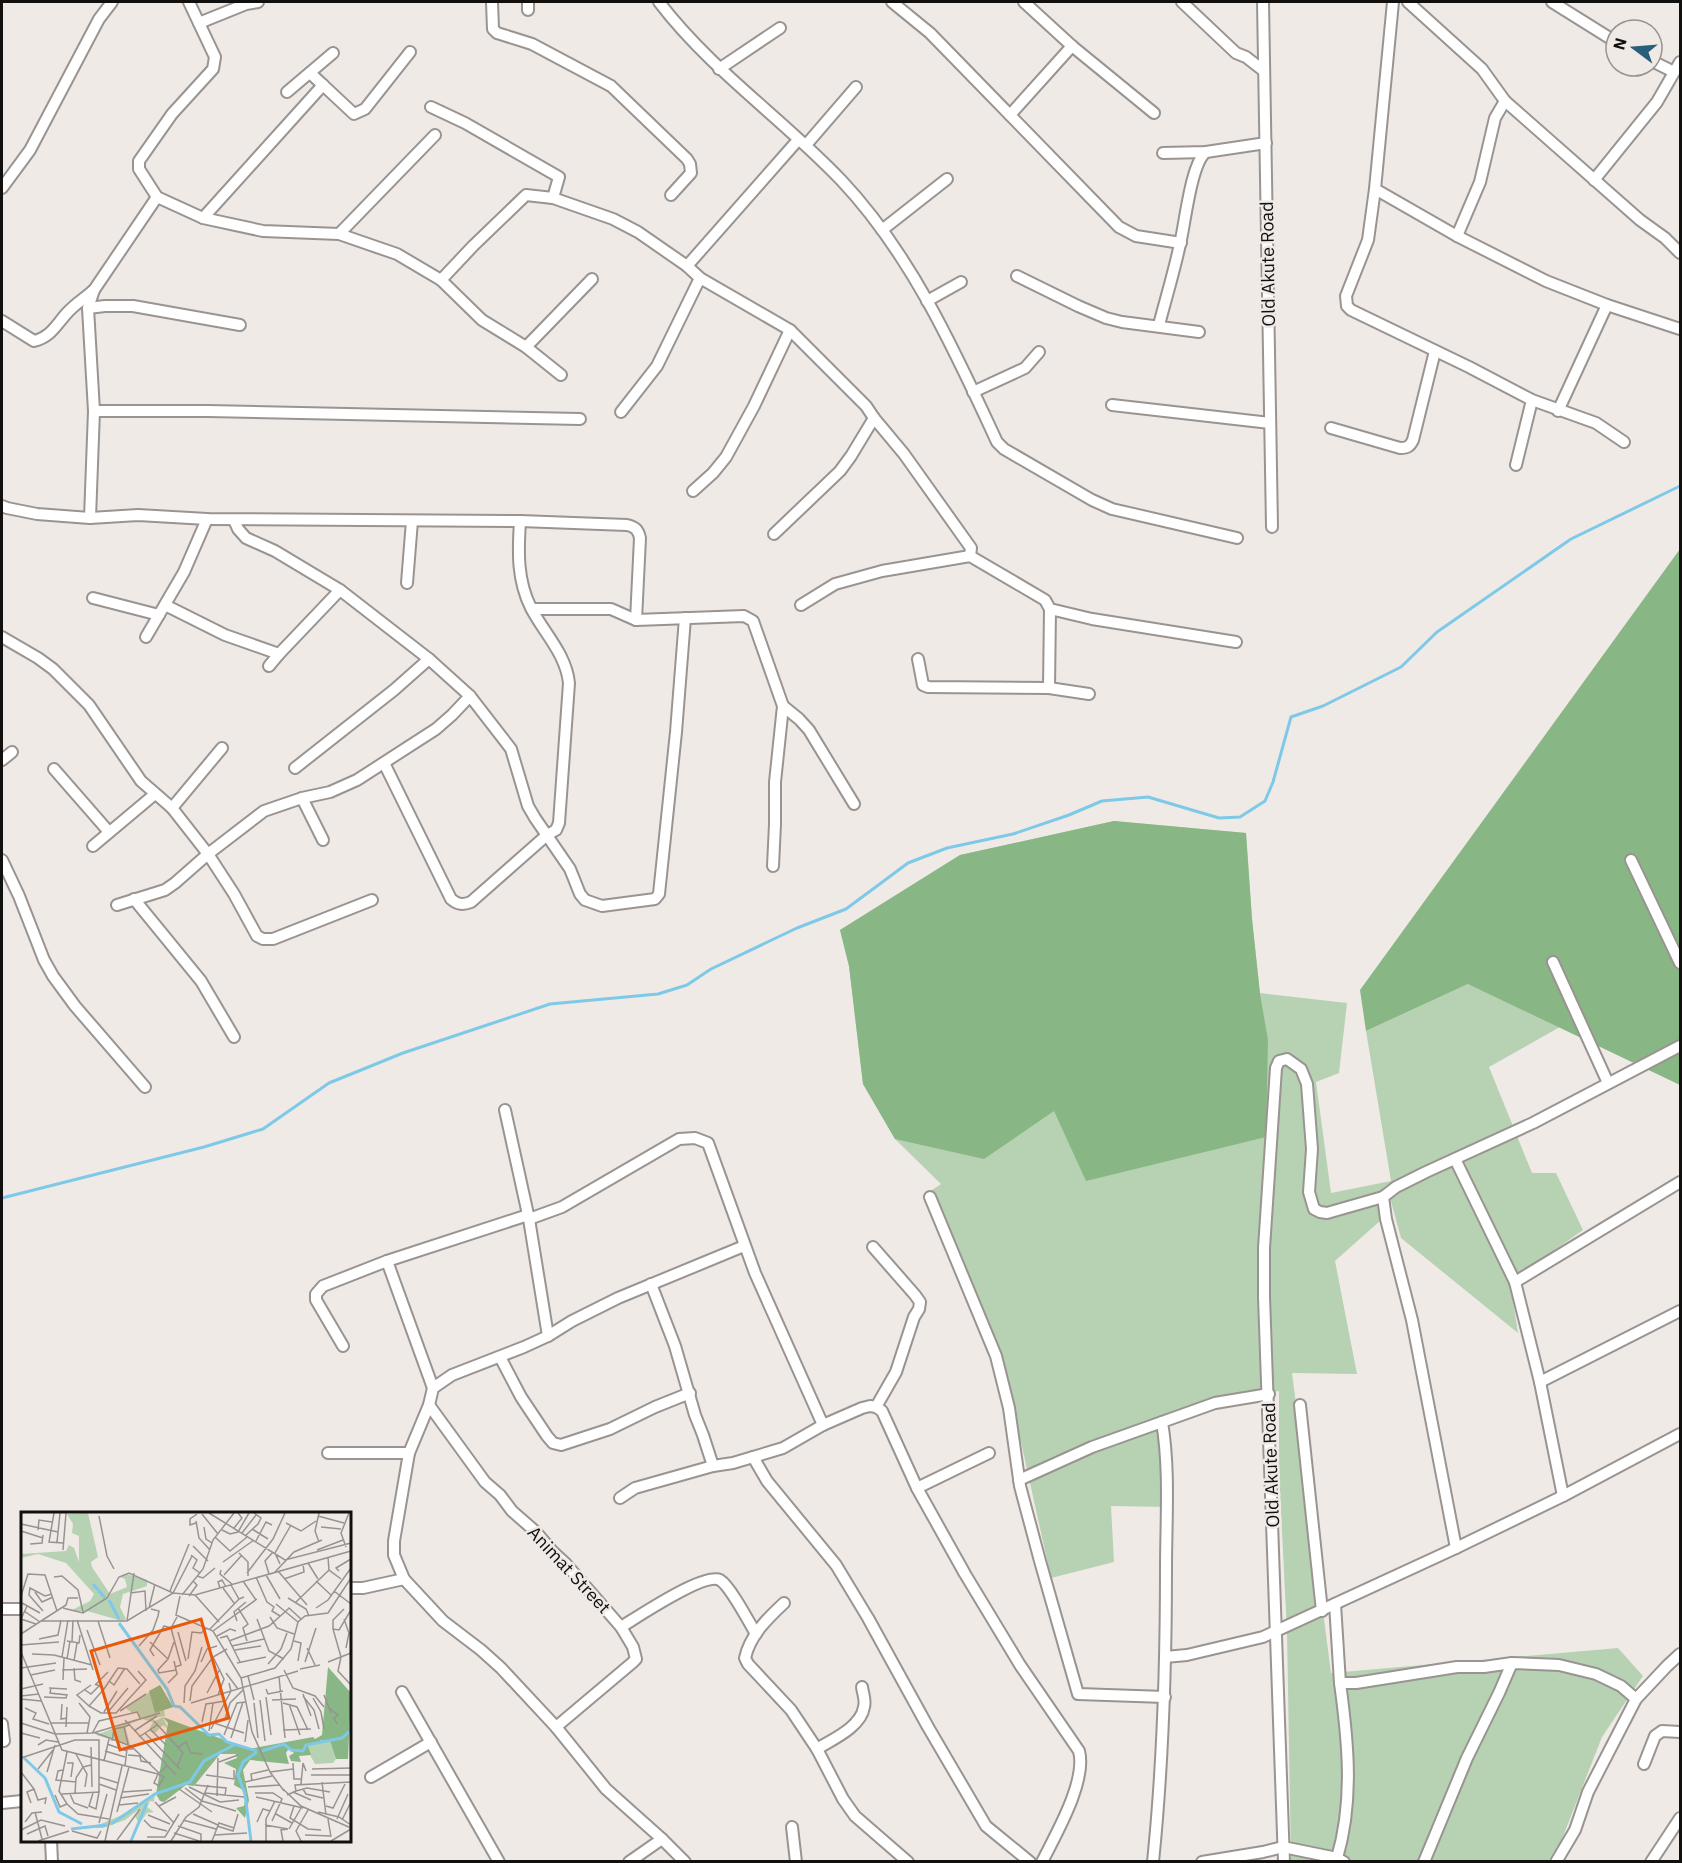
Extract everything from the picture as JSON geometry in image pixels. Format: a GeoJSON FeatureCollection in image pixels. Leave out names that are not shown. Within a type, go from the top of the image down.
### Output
{"type":"FeatureCollection","features":[{"type":"Feature","properties":{"kind":"street"},"geometry":{"type":"LineString","coordinates":[[2,188],[30,150],[99,19],[112,2]]}},
{"type":"Feature","properties":{"kind":"street"},"geometry":{"type":"LineString","coordinates":[[189,2],[215,57],[213,69],[172,114],[139,161],[139,169],[157,196],[203,218],[263,231],[339,234],[397,254],[441,280],[482,320],[526,347],[561,375]]}},
{"type":"Feature","properties":{"kind":"street"},"geometry":{"type":"LineString","coordinates":[[199,22],[246,4],[258,2]]}},
{"type":"Feature","properties":{"kind":"street"},"geometry":{"type":"LineString","coordinates":[[492,2],[494,29],[497,33],[532,44],[610,86],[687,159],[691,173],[671,195]]}},
{"type":"Feature","properties":{"kind":"street"},"geometry":{"type":"LineString","coordinates":[[659,2],[719,69],[802,142],[843,182],[882,230],[903,259],[927,301],[997,442],[1004,449],[1092,500],[1112,509],[1237,538]]}},
{"type":"Feature","properties":{"kind":"street"},"geometry":{"type":"LineString","coordinates":[[892,2],[930,33],[1119,227],[1137,236],[1181,243]]}},
{"type":"Feature","properties":{"kind":"street"},"geometry":{"type":"LineString","coordinates":[[1023,2],[1072,46],[1154,113]]}},
{"type":"Feature","properties":{"kind":"street"},"geometry":{"type":"LineString","coordinates":[[1182,2],[1236,53],[1246,57],[1264,71]]}},
{"type":"Feature","properties":{"kind":"street","name":"Old Akute Road"},"geometry":{"type":"LineString","coordinates":[[1263,2],[1272,527]]}},
{"type":"Feature","properties":{"kind":"street"},"geometry":{"type":"LineString","coordinates":[[1393,2],[1368,240],[1346,296],[1347,306],[1532,400],[1596,423],[1624,442]]}},
{"type":"Feature","properties":{"kind":"street"},"geometry":{"type":"LineString","coordinates":[[1408,2],[1482,69],[1505,101],[1680,253]]}},
{"type":"Feature","properties":{"kind":"street"},"geometry":{"type":"LineString","coordinates":[[1552,2],[1604,34]]}},
{"type":"Feature","properties":{"kind":"street"},"geometry":{"type":"LineString","coordinates":[[719,69],[780,28]]}},
{"type":"Feature","properties":{"kind":"street"},"geometry":{"type":"LineString","coordinates":[[1010,115],[1072,46]]}},
{"type":"Feature","properties":{"kind":"street"},"geometry":{"type":"LineString","coordinates":[[310,73],[354,114],[365,109],[410,52]]}},
{"type":"Feature","properties":{"kind":"street"},"geometry":{"type":"LineString","coordinates":[[287,92],[333,53]]}},
{"type":"Feature","properties":{"kind":"street"},"geometry":{"type":"LineString","coordinates":[[1594,180],[1657,102],[1680,62]]}},
{"type":"Feature","properties":{"kind":"street"},"geometry":{"type":"LineString","coordinates":[[1664,67],[1674,72]]}},
{"type":"Feature","properties":{"kind":"street"},"geometry":{"type":"LineString","coordinates":[[203,218],[323,85]]}},
{"type":"Feature","properties":{"kind":"street"},"geometry":{"type":"LineString","coordinates":[[687,266],[856,87]]}},
{"type":"Feature","properties":{"kind":"street"},"geometry":{"type":"LineString","coordinates":[[1457,236],[1480,182],[1495,118],[1505,101]]}},
{"type":"Feature","properties":{"kind":"street"},"geometry":{"type":"LineString","coordinates":[[430,107],[465,123],[559,177],[553,198]]}},
{"type":"Feature","properties":{"kind":"street"},"geometry":{"type":"LineString","coordinates":[[339,234],[435,135]]}},
{"type":"Feature","properties":{"kind":"street"},"geometry":{"type":"LineString","coordinates":[[1163,153],[1206,152],[1266,143]]}},
{"type":"Feature","properties":{"kind":"street"},"geometry":{"type":"LineString","coordinates":[[1159,325],[1181,243],[1188,200],[1199,161],[1206,152]]}},
{"type":"Feature","properties":{"kind":"street"},"geometry":{"type":"LineString","coordinates":[[882,230],[947,179]]}},
{"type":"Feature","properties":{"kind":"street"},"geometry":{"type":"LineString","coordinates":[[1374,189],[1457,236],[1546,281],[1607,305],[1680,329]]}},
{"type":"Feature","properties":{"kind":"street"},"geometry":{"type":"LineString","coordinates":[[441,280],[526,195],[553,198],[613,219],[638,232],[687,266],[700,278],[790,330],[856,396],[904,454],[971,548],[970,556]]}},
{"type":"Feature","properties":{"kind":"street"},"geometry":{"type":"LineString","coordinates":[[90,518],[94,411],[88,308],[94,290],[157,196]]}},
{"type":"Feature","properties":{"kind":"street"},"geometry":{"type":"LineString","coordinates":[[1017,276],[1106,318],[1199,332]]}},
{"type":"Feature","properties":{"kind":"street"},"geometry":{"type":"LineString","coordinates":[[621,412],[657,366],[700,278]]}},
{"type":"Feature","properties":{"kind":"street"},"geometry":{"type":"LineString","coordinates":[[526,347],[592,279]]}},
{"type":"Feature","properties":{"kind":"street"},"geometry":{"type":"LineString","coordinates":[[927,301],[961,282]]}},
{"type":"Feature","properties":{"kind":"street"},"geometry":{"type":"LineString","coordinates":[[2,321],[34,340],[38,340],[47,336],[68,311],[94,290]]}},
{"type":"Feature","properties":{"kind":"street"},"geometry":{"type":"LineString","coordinates":[[1558,411],[1607,305]]}},
{"type":"Feature","properties":{"kind":"street"},"geometry":{"type":"LineString","coordinates":[[88,308],[133,306],[240,325]]}},
{"type":"Feature","properties":{"kind":"street"},"geometry":{"type":"LineString","coordinates":[[693,491],[713,473],[726,457],[754,406],[790,330]]}},
{"type":"Feature","properties":{"kind":"street"},"geometry":{"type":"LineString","coordinates":[[1331,428],[1400,448],[1410,446],[1435,351]]}},
{"type":"Feature","properties":{"kind":"street"},"geometry":{"type":"LineString","coordinates":[[973,392],[1025,368],[1039,352]]}},
{"type":"Feature","properties":{"kind":"street"},"geometry":{"type":"LineString","coordinates":[[1516,465],[1532,400]]}},
{"type":"Feature","properties":{"kind":"street"},"geometry":{"type":"LineString","coordinates":[[1112,405],[1270,423]]}},
{"type":"Feature","properties":{"kind":"street"},"geometry":{"type":"LineString","coordinates":[[94,411],[220,411],[580,419]]}},
{"type":"Feature","properties":{"kind":"street"},"geometry":{"type":"LineString","coordinates":[[774,534],[840,471],[873,418]]}},
{"type":"Feature","properties":{"kind":"street"},"geometry":{"type":"LineString","coordinates":[[3,509],[90,518],[138,516],[234,520],[520,521],[627,525],[639,531],[640,538],[636,620]]}},
{"type":"Feature","properties":{"kind":"street"},"geometry":{"type":"LineString","coordinates":[[146,638],[184,572],[207,519]]}},
{"type":"Feature","properties":{"kind":"street"},"geometry":{"type":"LineString","coordinates":[[234,520],[246,538],[275,551],[340,590],[429,659],[470,696],[511,749],[528,806],[570,869],[580,894],[585,900],[602,906],[655,899],[659,894],[685,618]]}},
{"type":"Feature","properties":{"kind":"street"},"geometry":{"type":"LineString","coordinates":[[407,583],[412,521]]}},
{"type":"Feature","properties":{"kind":"street"},"geometry":{"type":"LineString","coordinates":[[384,763],[451,899],[456,903],[463,905],[471,902],[547,835],[556,830],[559,823],[568,674],[564,661],[532,609],[520,577],[518,554],[520,521]]}},
{"type":"Feature","properties":{"kind":"street"},"geometry":{"type":"LineString","coordinates":[[801,605],[835,584],[882,571],[970,556],[1045,600],[1050,609],[1049,688]]}},
{"type":"Feature","properties":{"kind":"street"},"geometry":{"type":"LineString","coordinates":[[269,666],[340,590]]}},
{"type":"Feature","properties":{"kind":"street"},"geometry":{"type":"LineString","coordinates":[[93,598],[162,610],[279,654]]}},
{"type":"Feature","properties":{"kind":"street"},"geometry":{"type":"LineString","coordinates":[[532,609],[611,609],[636,620],[744,616],[753,621],[783,706],[775,782],[773,866]]}},
{"type":"Feature","properties":{"kind":"street"},"geometry":{"type":"LineString","coordinates":[[1050,609],[1092,619],[1236,642]]}},
{"type":"Feature","properties":{"kind":"street"},"geometry":{"type":"LineString","coordinates":[[2,637],[38,658],[89,705],[141,781],[172,808],[207,854],[234,894],[257,936],[263,939],[273,939],[372,900]]}},
{"type":"Feature","properties":{"kind":"street"},"geometry":{"type":"LineString","coordinates":[[295,768],[394,690],[429,659]]}},
{"type":"Feature","properties":{"kind":"street"},"geometry":{"type":"LineString","coordinates":[[918,659],[924,686],[1049,688],[1089,694]]}},
{"type":"Feature","properties":{"kind":"street"},"geometry":{"type":"LineString","coordinates":[[117,905],[165,890],[207,854],[264,811],[302,798],[330,792],[357,780],[436,729],[470,696]]}},
{"type":"Feature","properties":{"kind":"street"},"geometry":{"type":"LineString","coordinates":[[783,706],[809,730],[854,804]]}},
{"type":"Feature","properties":{"kind":"street"},"geometry":{"type":"LineString","coordinates":[[172,808],[222,748]]}},
{"type":"Feature","properties":{"kind":"street"},"geometry":{"type":"LineString","coordinates":[[2,760],[12,752]]}},
{"type":"Feature","properties":{"kind":"street"},"geometry":{"type":"LineString","coordinates":[[54,769],[109,831]]}},
{"type":"Feature","properties":{"kind":"street"},"geometry":{"type":"LineString","coordinates":[[93,846],[155,794]]}},
{"type":"Feature","properties":{"kind":"street"},"geometry":{"type":"LineString","coordinates":[[302,798],[323,840]]}},
{"type":"Feature","properties":{"kind":"street"},"geometry":{"type":"LineString","coordinates":[[2,860],[53,976],[145,1087]]}},
{"type":"Feature","properties":{"kind":"street"},"geometry":{"type":"LineString","coordinates":[[1631,860],[1680,963]]}},
{"type":"Feature","properties":{"kind":"street"},"geometry":{"type":"LineString","coordinates":[[134,899],[201,981],[234,1037]]}},
{"type":"Feature","properties":{"kind":"street"},"geometry":{"type":"LineString","coordinates":[[1553,962],[1608,1083]]}},
{"type":"Feature","properties":{"kind":"street"},"geometry":{"type":"LineString","coordinates":[[1456,1548],[1412,1320],[1386,1219],[1383,1197],[1396,1187],[1533,1123],[1680,1046]]}},
{"type":"Feature","properties":{"kind":"street","name":"Old Akute Road"},"geometry":{"type":"LineString","coordinates":[[1284,1862],[1264,1297],[1264,1248],[1276,1068],[1279,1061],[1287,1059],[1301,1069],[1307,1084],[1312,1149],[1309,1192],[1314,1209],[1327,1213],[1383,1197]]}},
{"type":"Feature","properties":{"kind":"street"},"geometry":{"type":"LineString","coordinates":[[505,1110],[528,1217],[548,1336]]}},
{"type":"Feature","properties":{"kind":"street"},"geometry":{"type":"LineString","coordinates":[[343,1346],[316,1300],[318,1290],[323,1286],[387,1261],[562,1207],[679,1140],[695,1138],[708,1143],[744,1246],[823,1425]]}},
{"type":"Feature","properties":{"kind":"street"},"geometry":{"type":"LineString","coordinates":[[1455,1159],[1515,1282],[1540,1382],[1563,1496]]}},
{"type":"Feature","properties":{"kind":"street"},"geometry":{"type":"LineString","coordinates":[[1515,1282],[1680,1182]]}},
{"type":"Feature","properties":{"kind":"street"},"geometry":{"type":"LineString","coordinates":[[930,1197],[996,1356],[1008,1408],[1019,1480],[1042,1572],[1078,1694],[1164,1697]]}},
{"type":"Feature","properties":{"kind":"street"},"geometry":{"type":"LineString","coordinates":[[433,1388],[452,1375],[548,1336],[581,1317],[651,1284],[744,1246]]}},
{"type":"Feature","properties":{"kind":"street"},"geometry":{"type":"LineString","coordinates":[[873,1247],[920,1302],[920,1308],[914,1317],[896,1372],[876,1407]]}},
{"type":"Feature","properties":{"kind":"street"},"geometry":{"type":"LineString","coordinates":[[387,1261],[433,1388],[429,1405],[409,1454],[394,1541],[394,1555],[404,1579],[443,1621],[501,1668],[556,1727],[606,1789],[685,1862]]}},
{"type":"Feature","properties":{"kind":"street"},"geometry":{"type":"LineString","coordinates":[[651,1284],[675,1346],[713,1467]]}},
{"type":"Feature","properties":{"kind":"street"},"geometry":{"type":"LineString","coordinates":[[1540,1382],[1680,1311]]}},
{"type":"Feature","properties":{"kind":"street"},"geometry":{"type":"LineString","coordinates":[[500,1357],[521,1397],[547,1436],[553,1443],[561,1445],[610,1429],[690,1393]]}},
{"type":"Feature","properties":{"kind":"street"},"geometry":{"type":"LineString","coordinates":[[1019,1480],[1092,1447],[1215,1403],[1269,1394]]}},
{"type":"Feature","properties":{"kind":"street","name":"Animat Street"},"geometry":{"type":"LineString","coordinates":[[429,1405],[485,1482],[567,1564],[621,1628],[633,1647],[636,1659],[556,1727]]}},
{"type":"Feature","properties":{"kind":"street"},"geometry":{"type":"LineString","coordinates":[[1300,1405],[1322,1611]]}},
{"type":"Feature","properties":{"kind":"street"},"geometry":{"type":"LineString","coordinates":[[620,1498],[635,1488],[783,1448],[823,1425],[862,1408],[870,1406],[882,1411],[916,1488],[965,1574],[1081,1759],[1081,1771],[1066,1813],[1042,1862]]}},
{"type":"Feature","properties":{"kind":"street"},"geometry":{"type":"LineString","coordinates":[[1154,1862],[1166,1657],[1167,1500],[1162,1422]]}},
{"type":"Feature","properties":{"kind":"street"},"geometry":{"type":"LineString","coordinates":[[1166,1657],[1187,1655],[1251,1641],[1276,1631],[1563,1496],[1680,1434]]}},
{"type":"Feature","properties":{"kind":"street"},"geometry":{"type":"LineString","coordinates":[[328,1453],[409,1454]]}},
{"type":"Feature","properties":{"kind":"street"},"geometry":{"type":"LineString","coordinates":[[916,1488],[989,1453]]}},
{"type":"Feature","properties":{"kind":"street"},"geometry":{"type":"LineString","coordinates":[[753,1457],[767,1481],[836,1565],[986,1826],[1030,1862]]}},
{"type":"Feature","properties":{"kind":"street"},"geometry":{"type":"LineString","coordinates":[[351,1588],[363,1588],[404,1579]]}},
{"type":"Feature","properties":{"kind":"street"},"geometry":{"type":"LineString","coordinates":[[621,1628],[685,1589],[710,1579],[719,1580],[724,1585],[740,1606],[756,1634]]}},
{"type":"Feature","properties":{"kind":"street"},"geometry":{"type":"LineString","coordinates":[[784,1603],[756,1634],[745,1658],[791,1710],[817,1749],[843,1799],[855,1816],[908,1862]]}},
{"type":"Feature","properties":{"kind":"street"},"geometry":{"type":"LineString","coordinates":[[1202,1862],[1263,1852],[1283,1846],[1341,1860],[1348,1799],[1348,1750],[1340,1683],[1335,1604]]}},
{"type":"Feature","properties":{"kind":"street"},"geometry":{"type":"LineString","coordinates":[[2,1609],[21,1609]]}},
{"type":"Feature","properties":{"kind":"street"},"geometry":{"type":"LineString","coordinates":[[1556,1862],[1575,1830],[1588,1792],[1636,1699],[1680,1654]]}},
{"type":"Feature","properties":{"kind":"street"},"geometry":{"type":"LineString","coordinates":[[1340,1683],[1356,1683],[1457,1667],[1484,1668],[1512,1663],[1559,1665],[1596,1674],[1621,1686],[1636,1699]]}},
{"type":"Feature","properties":{"kind":"street"},"geometry":{"type":"LineString","coordinates":[[1424,1862],[1467,1758],[1512,1663]]}},
{"type":"Feature","properties":{"kind":"street"},"geometry":{"type":"LineString","coordinates":[[817,1749],[846,1731],[857,1721],[865,1704],[862,1687]]}},
{"type":"Feature","properties":{"kind":"street"},"geometry":{"type":"LineString","coordinates":[[402,1692],[499,1862]]}},
{"type":"Feature","properties":{"kind":"street"},"geometry":{"type":"LineString","coordinates":[[2,1724],[3,1741]]}},
{"type":"Feature","properties":{"kind":"street"},"geometry":{"type":"LineString","coordinates":[[1644,1764],[1655,1736],[1662,1731],[1680,1732]]}},
{"type":"Feature","properties":{"kind":"street"},"geometry":{"type":"LineString","coordinates":[[371,1777],[431,1742]]}},
{"type":"Feature","properties":{"kind":"street"},"geometry":{"type":"LineString","coordinates":[[2,1803],[21,1801]]}},
{"type":"Feature","properties":{"kind":"street"},"geometry":{"type":"LineString","coordinates":[[1651,1862],[1680,1818]]}},
{"type":"Feature","properties":{"kind":"street"},"geometry":{"type":"LineString","coordinates":[[792,1827],[796,1862]]}},
{"type":"Feature","properties":{"kind":"street"},"geometry":{"type":"LineString","coordinates":[[629,1862],[662,1839]]}},
{"type":"Feature","properties":{"kind":"street"},"geometry":{"type":"LineString","coordinates":[[51,1842],[52,1862]]}},
{"type":"Feature","properties":{"kind":"green space"},"geometry":{"type":"Polygon","coordinates":[[[1680,549],[1680,1085],[1468,984],[1366,1031],[1360,990],[1680,549]]]}},
{"type":"Feature","properties":{"kind":"green space"},"geometry":{"type":"Polygon","coordinates":[[[1114,821],[1246,833],[1260,993],[1347,1003],[1339,1073],[1316,1082],[1331,1193],[1391,1181],[1366,1031],[1468,984],[1576,1018],[1489,1067],[1532,1173],[1556,1173],[1583,1230],[1510,1282],[1518,1333],[1401,1238],[1389,1194],[1381,1220],[1335,1261],[1357,1374],[1292,1373],[1331,1673],[1618,1648],[1643,1676],[1602,1737],[1562,1839],[1548,1861],[1291,1861],[1287,1632],[1279,1471],[1279,1391],[1167,1414],[1166,1507],[1111,1506],[1114,1562],[1051,1578],[1006,1374],[926,1194],[941,1184],[895,1139],[863,1084],[849,966],[840,930],[960,855],[1114,821]]]}},
{"type":"Feature","properties":{"kind":"green space"},"geometry":{"type":"Polygon","coordinates":[[[1114,821],[1246,833],[1252,919],[1260,994],[1268,1040],[1266,1137],[1086,1181],[1054,1111],[984,1159],[895,1139],[863,1084],[849,966],[840,930],[960,855],[1114,821]]]}},
{"type":"Feature","properties":{"kind":"waterway"},"geometry":{"type":"LineString","coordinates":[[2,1198],[204,1147],[263,1129],[329,1083],[403,1053],[550,1004],[658,994],[687,985],[711,969],[797,928],[846,909],[908,863],[947,848],[1013,834],[1102,801],[1148,797],[1219,818],[1240,817],[1265,801],[1273,782],[1291,717],[1323,706],[1401,667],[1437,632],[1571,539],[1680,486]]}}]}
